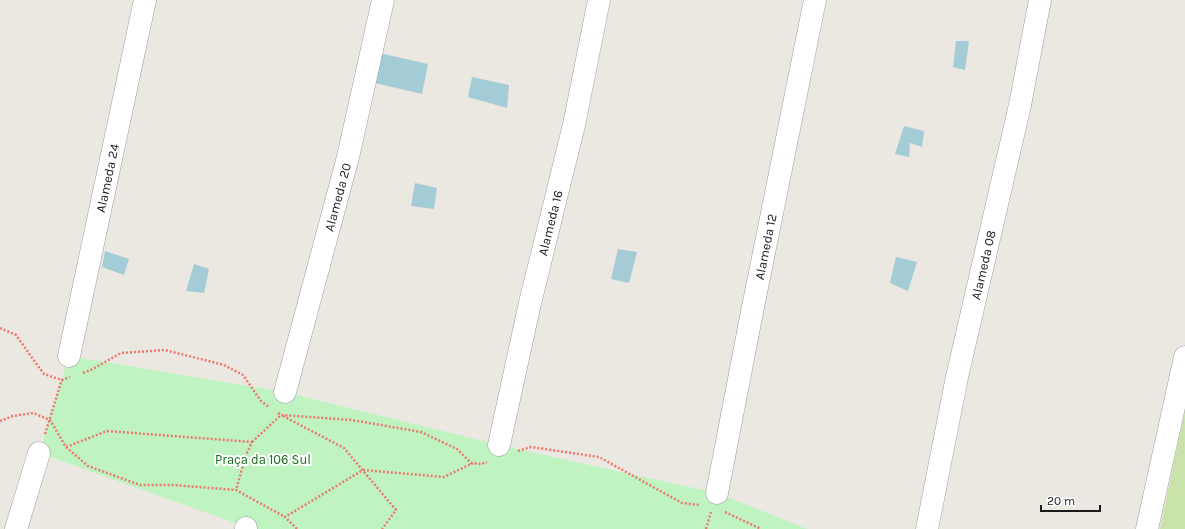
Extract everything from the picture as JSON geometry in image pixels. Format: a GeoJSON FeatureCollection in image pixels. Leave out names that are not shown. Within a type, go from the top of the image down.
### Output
{"type":"FeatureCollection","features":[{"type":"Feature","properties":{"kind":"street","name":"Alameda 24"},"geometry":{"type":"LineString","coordinates":[[72,366],[145,0]]}},
{"type":"Feature","properties":{"kind":"street","name":"Alameda 20"},"geometry":{"type":"LineString","coordinates":[[277,404],[348,157],[383,0]]}},
{"type":"Feature","properties":{"kind":"street","name":"Alameda 16"},"geometry":{"type":"LineString","coordinates":[[502,453],[530,303],[574,125],[599,0]]}},
{"type":"Feature","properties":{"kind":"street","name":"Alameda 12"},"geometry":{"type":"LineString","coordinates":[[714,503],[815,0]]}},
{"type":"Feature","properties":{"kind":"street","name":"Alameda 08"},"geometry":{"type":"LineString","coordinates":[[927,529],[957,376],[1020,104],[1040,0]]}},
{"type":"Feature","properties":{"kind":"street"},"geometry":{"type":"LineString","coordinates":[[1147,529],[1185,357]]}},
{"type":"Feature","properties":{"kind":"street"},"geometry":{"type":"LineString","coordinates":[[16,529],[39,453]]}},
{"type":"Feature","properties":{"kind":"path"},"geometry":{"type":"LineString","coordinates":[[0,328],[16,335],[44,374],[62,380]]}},
{"type":"Feature","properties":{"kind":"path"},"geometry":{"type":"LineString","coordinates":[[80,374],[93,369],[121,353],[164,350],[224,364],[243,375],[261,401],[277,404],[281,415],[344,448],[396,510],[382,529]]}},
{"type":"Feature","properties":{"kind":"path"},"geometry":{"type":"LineString","coordinates":[[62,380],[72,366]]}},
{"type":"Feature","properties":{"kind":"path"},"geometry":{"type":"LineString","coordinates":[[39,453],[62,380],[72,366]]}},
{"type":"Feature","properties":{"kind":"path"},"geometry":{"type":"LineString","coordinates":[[0,421],[13,416],[33,413],[50,420],[66,447],[88,466],[140,485],[173,485],[236,490],[285,517],[297,529]]}},
{"type":"Feature","properties":{"kind":"path"},"geometry":{"type":"LineString","coordinates":[[236,490],[246,455],[252,442],[281,415],[352,420],[421,432],[457,449],[471,463],[481,464],[502,453],[531,447],[599,457],[682,503],[714,503],[761,529]]}},
{"type":"Feature","properties":{"kind":"path"},"geometry":{"type":"LineString","coordinates":[[66,447],[107,431],[252,442]]}},
{"type":"Feature","properties":{"kind":"path"},"geometry":{"type":"LineString","coordinates":[[285,517],[363,470],[444,477],[473,463]]}},
{"type":"Feature","properties":{"kind":"green space","name":"Praça da 106 Sul"},"geometry":{"type":"Polygon","coordinates":[[[69,356],[285,392],[499,445],[717,493],[807,529],[252,529],[39,453],[69,356]]]}},
{"type":"Feature","properties":{"kind":"green space"},"geometry":{"type":"Polygon","coordinates":[[[1185,411],[1185,529],[1160,529],[1185,411]]]}},
{"type":"Feature","properties":{"kind":"water"},"geometry":{"type":"Polygon","coordinates":[[[956,41],[969,41],[965,70],[953,67],[956,41]]]}},
{"type":"Feature","properties":{"kind":"water"},"geometry":{"type":"Polygon","coordinates":[[[379,53],[428,64],[422,94],[375,83],[379,53]]]}},
{"type":"Feature","properties":{"kind":"water"},"geometry":{"type":"Polygon","coordinates":[[[472,77],[509,85],[507,108],[468,97],[472,77]]]}},
{"type":"Feature","properties":{"kind":"water"},"geometry":{"type":"Polygon","coordinates":[[[904,126],[924,131],[922,147],[910,143],[909,157],[895,154],[904,126]]]}},
{"type":"Feature","properties":{"kind":"water"},"geometry":{"type":"Polygon","coordinates":[[[415,183],[437,188],[434,209],[411,206],[415,183]]]}},
{"type":"Feature","properties":{"kind":"water"},"geometry":{"type":"Polygon","coordinates":[[[618,249],[637,252],[629,283],[611,279],[618,249]]]}},
{"type":"Feature","properties":{"kind":"water"},"geometry":{"type":"Polygon","coordinates":[[[105,251],[129,259],[124,275],[102,267],[105,251]]]}},
{"type":"Feature","properties":{"kind":"water"},"geometry":{"type":"Polygon","coordinates":[[[896,257],[917,262],[908,291],[890,283],[896,257]]]}},
{"type":"Feature","properties":{"kind":"water"},"geometry":{"type":"Polygon","coordinates":[[[194,264],[209,269],[204,293],[186,291],[194,264]]]}}]}
